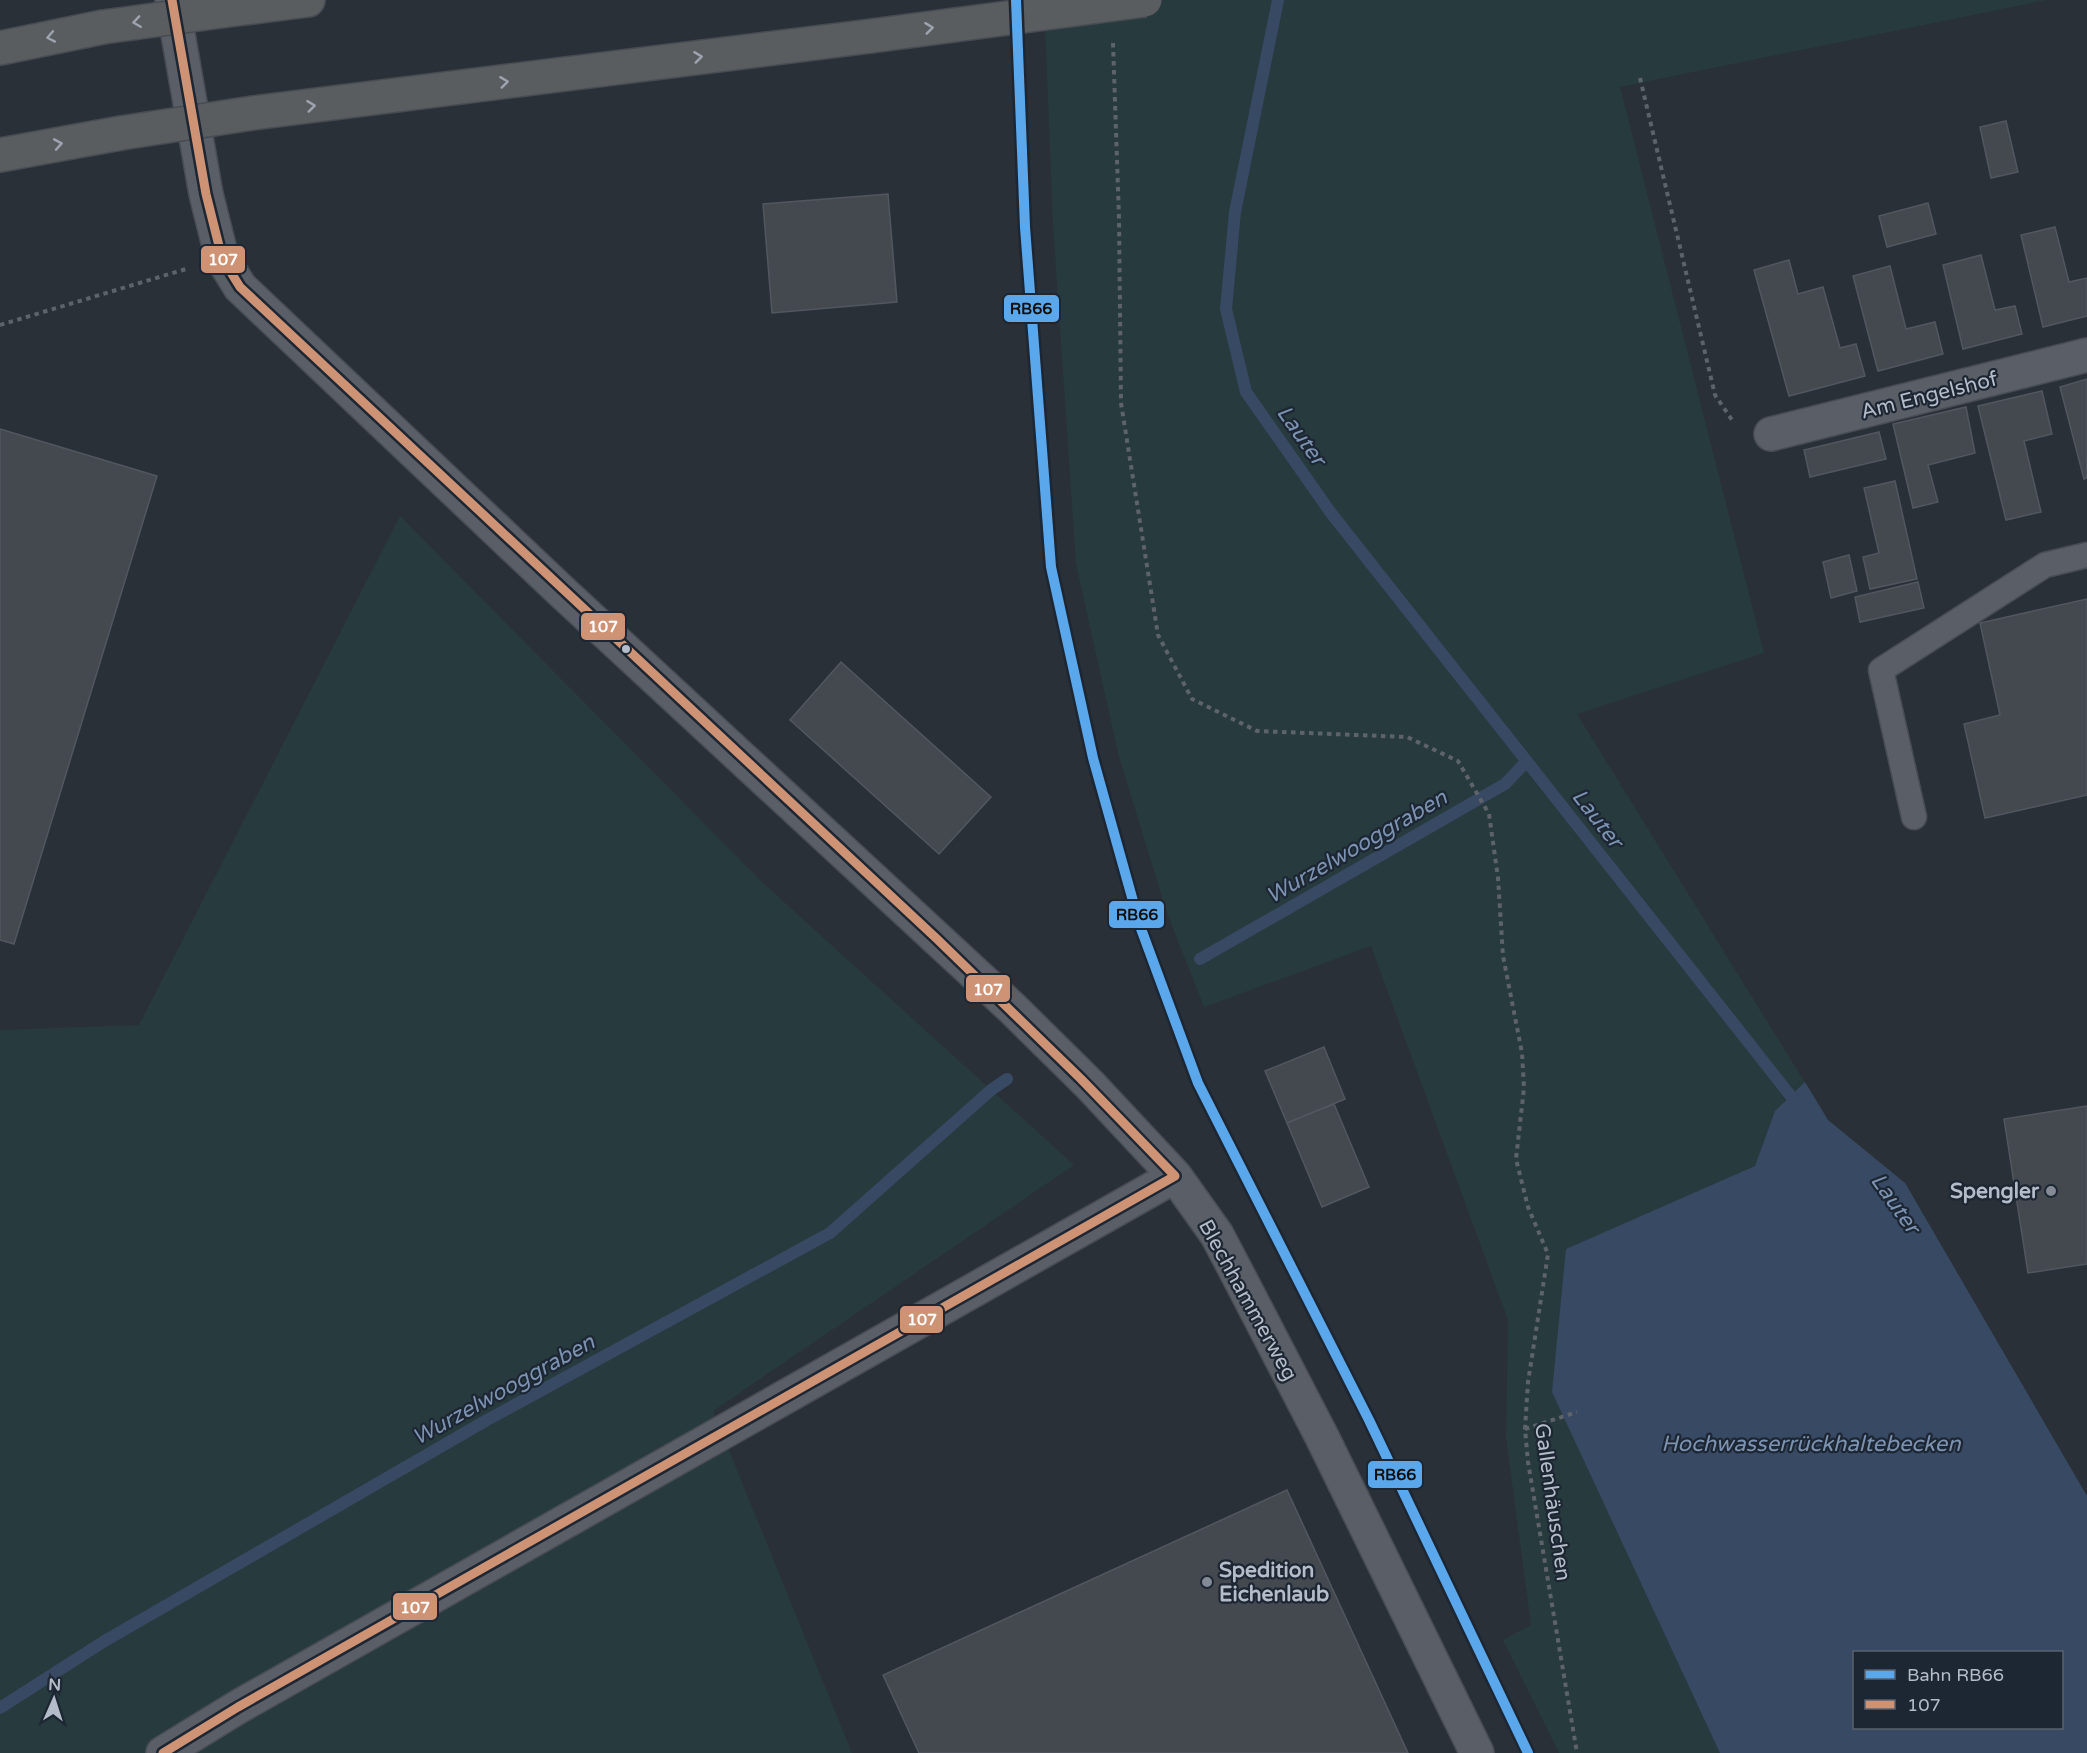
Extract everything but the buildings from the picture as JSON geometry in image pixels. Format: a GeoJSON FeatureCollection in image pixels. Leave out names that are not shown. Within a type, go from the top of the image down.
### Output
{"type":"FeatureCollection","features":[{"type":"Feature","properties":{"kind":"highway"},"geometry":{"type":"LineString","coordinates":[[0,48],[103,27],[308,0]]}},
{"type":"Feature","properties":{"kind":"highway"},"geometry":{"type":"LineString","coordinates":[[0,155],[121,133],[253,113],[1145,0]]}},
{"type":"Feature","properties":{"kind":"street","name":"Blechhammerweg"},"geometry":{"type":"LineString","coordinates":[[172,0],[206,194],[222,258],[240,287],[560,590],[1012,1008],[1090,1085],[1175,1176],[1222,1245],[1322,1437],[1477,1753]]}},
{"type":"Feature","properties":{"kind":"street","name":"Am Engelshof"},"geometry":{"type":"LineString","coordinates":[[1771,434],[2087,355]]}},
{"type":"Feature","properties":{"kind":"street"},"geometry":{"type":"LineString","coordinates":[[163,1753],[238,1707],[1175,1176]]}},
{"type":"Feature","properties":{"kind":"lane"},"geometry":{"type":"LineString","coordinates":[[1914,817],[1881,670],[2045,565],[2087,555]]}},
{"type":"Feature","properties":{"kind":"path","name":"Gallenhäuschen"},"geometry":{"type":"LineString","coordinates":[[1113,42],[1119,218],[1121,403],[1158,635],[1192,699],[1257,731],[1407,737],[1458,761],[1489,814],[1498,878],[1503,956],[1522,1053],[1524,1088],[1516,1159],[1528,1207],[1548,1254],[1528,1382],[1525,1429],[1528,1462],[1577,1753]]}},
{"type":"Feature","properties":{"kind":"path"},"geometry":{"type":"LineString","coordinates":[[1640,78],[1714,395],[1732,420],[1771,434]]}},
{"type":"Feature","properties":{"kind":"path"},"geometry":{"type":"LineString","coordinates":[[0,325],[222,258]]}},
{"type":"Feature","properties":{"kind":"path"},"geometry":{"type":"LineString","coordinates":[[1525,1429],[1577,1412]]}},
{"type":"Feature","properties":{"kind":"green space"},"geometry":{"type":"Polygon","coordinates":[[[1044,0],[2046,0],[1620,87],[1764,653],[1577,714],[1828,1120],[1905,1183],[2087,1496],[2087,1753],[1559,1753],[1503,1640],[1531,1625],[1506,1437],[1508,1320],[1371,946],[1204,1007],[1167,913],[1119,757],[1076,564],[1053,224],[1044,0]]]}},
{"type":"Feature","properties":{"kind":"green space"},"geometry":{"type":"Polygon","coordinates":[[[400,516],[763,883],[1074,1165],[713,1411],[852,1753],[0,1753],[0,1030],[139,1025],[400,516]]]}},
{"type":"Feature","properties":{"kind":"water","name":"Hochwasserrückhaltebecken"},"geometry":{"type":"Polygon","coordinates":[[[1805,1082],[1828,1120],[1905,1183],[2087,1496],[2087,1753],[1720,1753],[1552,1392],[1566,1249],[1755,1166],[1775,1111],[1805,1082]]]}},
{"type":"Feature","properties":{"kind":"waterway","name":"Lauter"},"geometry":{"type":"LineString","coordinates":[[1278,0],[1235,212],[1226,309],[1246,392],[1331,513],[1801,1109]]}},
{"type":"Feature","properties":{"kind":"waterway","name":"Wurzelwooggraben"},"geometry":{"type":"LineString","coordinates":[[1200,959],[1505,784],[1526,762]]}},
{"type":"Feature","properties":{"kind":"waterway","name":"Wurzelwooggraben"},"geometry":{"type":"LineString","coordinates":[[0,1708],[103,1642],[487,1420],[830,1233],[991,1090],[1007,1079]]}},
{"type":"Feature","properties":{"kind":"rail line","name":"RB66"},"geometry":{"type":"LineString","coordinates":[[1016,0],[1025,227],[1051,567],[1093,758],[1140,926],[1198,1083],[1369,1420],[1528,1753]]}},
{"type":"Feature","properties":{"kind":"transit line","name":"107"},"geometry":{"type":"LineString","coordinates":[[172,0],[206,194],[222,258],[240,287],[937,939],[1081,1079],[1175,1176]]}},
{"type":"Feature","properties":{"kind":"transit line","name":"107"},"geometry":{"type":"LineString","coordinates":[[163,1753],[238,1707],[1175,1176]]}},
{"type":"Feature","properties":{"kind":"place","name":"Spengler"},"geometry":{"type":"Point","coordinates":[2051,1191]}},
{"type":"Feature","properties":{"kind":"place","name":"Spedition Eichenlaub"},"geometry":{"type":"Point","coordinates":[1207,1582]}}]}
